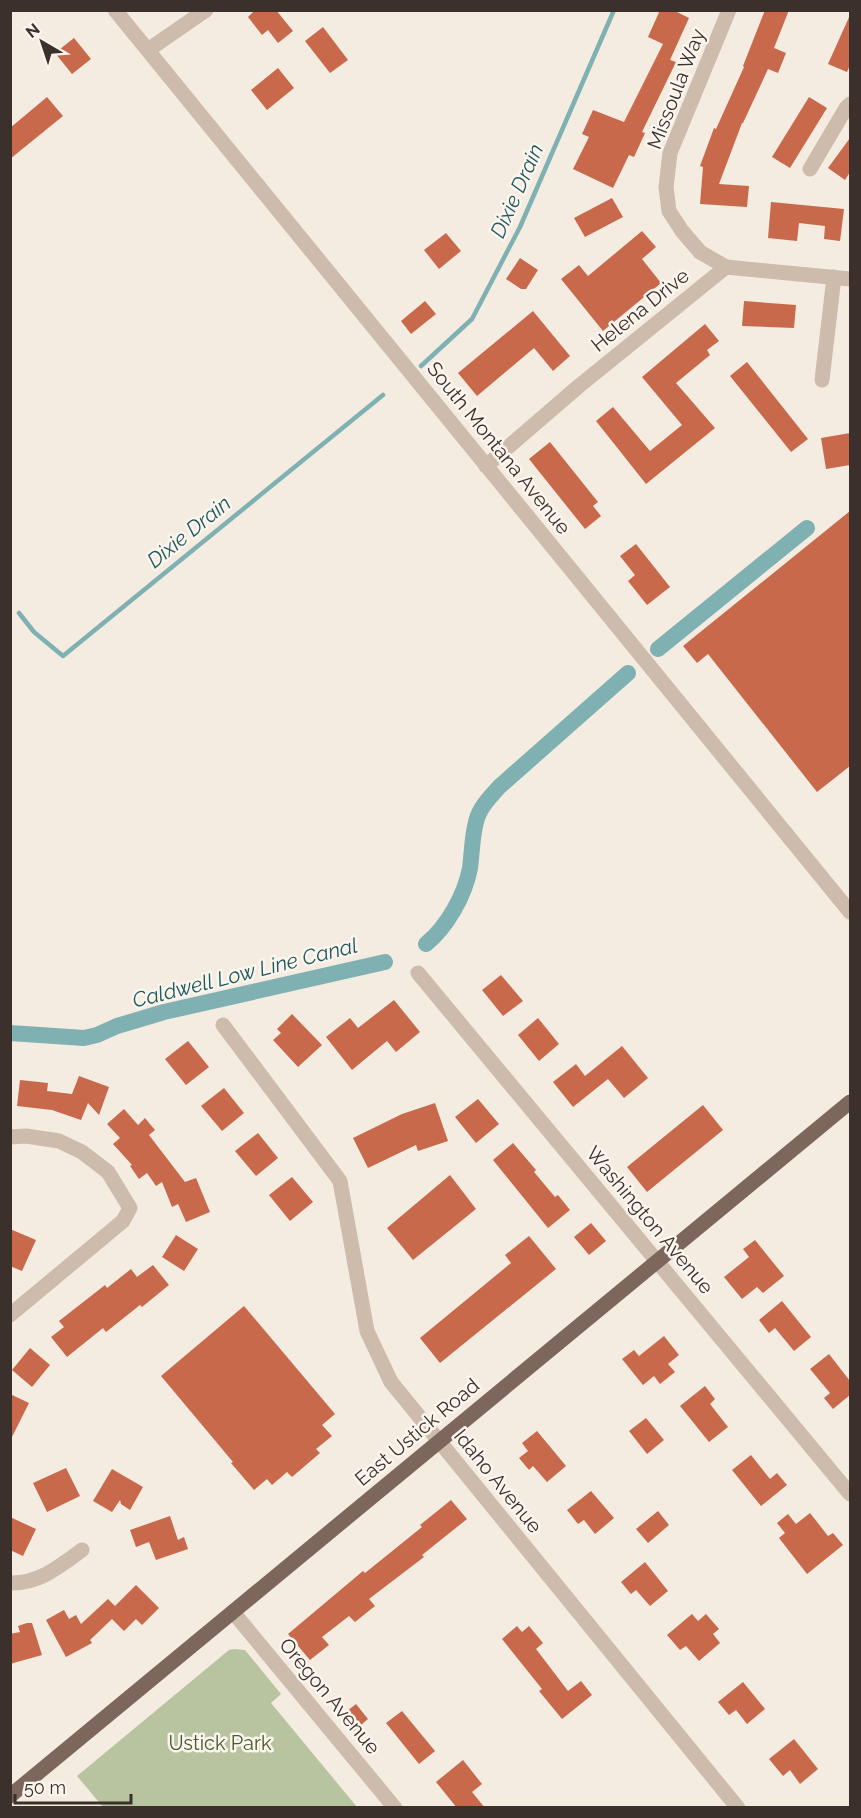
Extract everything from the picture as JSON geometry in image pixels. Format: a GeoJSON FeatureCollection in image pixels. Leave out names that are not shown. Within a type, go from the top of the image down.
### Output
{"type":"FeatureCollection","features":[{"type":"Feature","properties":{"kind":"main road","name":"East Ustick Road"},"geometry":{"type":"LineString","coordinates":[[12,1792],[850,1102]]}},
{"type":"Feature","properties":{"kind":"street","name":"South Montana Avenue"},"geometry":{"type":"LineString","coordinates":[[115,10],[850,912]]}},
{"type":"Feature","properties":{"kind":"street"},"geometry":{"type":"LineString","coordinates":[[148,51],[206,10]]}},
{"type":"Feature","properties":{"kind":"street","name":"Missoula Way"},"geometry":{"type":"LineString","coordinates":[[726,267],[700,252],[682,231],[669,211],[666,187],[670,153],[729,10]]}},
{"type":"Feature","properties":{"kind":"street"},"geometry":{"type":"LineString","coordinates":[[810,169],[850,104]]}},
{"type":"Feature","properties":{"kind":"street"},"geometry":{"type":"LineString","coordinates":[[726,267],[850,279]]}},
{"type":"Feature","properties":{"kind":"street","name":"Helena Drive"},"geometry":{"type":"LineString","coordinates":[[486,466],[579,386],[726,267]]}},
{"type":"Feature","properties":{"kind":"street"},"geometry":{"type":"LineString","coordinates":[[822,380],[834,278]]}},
{"type":"Feature","properties":{"kind":"street","name":"Washington Avenue"},"geometry":{"type":"LineString","coordinates":[[418,973],[850,1494]]}},
{"type":"Feature","properties":{"kind":"street","name":"Idaho Avenue"},"geometry":{"type":"LineString","coordinates":[[223,1025],[340,1181],[368,1331],[391,1382],[738,1808]]}},
{"type":"Feature","properties":{"kind":"street"},"geometry":{"type":"LineString","coordinates":[[10,1137],[26,1136],[59,1141],[82,1152],[108,1172],[130,1208],[123,1221],[10,1315]]}},
{"type":"Feature","properties":{"kind":"street"},"geometry":{"type":"LineString","coordinates":[[10,1583],[46,1576],[82,1550]]}},
{"type":"Feature","properties":{"kind":"street","name":"Oregon Avenue"},"geometry":{"type":"LineString","coordinates":[[233,1612],[395,1808]]}},
{"type":"Feature","properties":{"kind":"green space","name":"Ustick Park"},"geometry":{"type":"Polygon","coordinates":[[[229,1650],[245,1650],[281,1694],[271,1703],[357,1807],[103,1807],[77,1776],[229,1650]]]}},
{"type":"Feature","properties":{"kind":"building"},"geometry":{"type":"Polygon","coordinates":[[[255,10],[276,10],[293,31],[278,43],[268,30],[262,35],[248,17],[255,10]]]}},
{"type":"Feature","properties":{"kind":"building"},"geometry":{"type":"Polygon","coordinates":[[[660,10],[673,10],[689,18],[670,60],[676,62],[642,132],[645,133],[634,157],[629,155],[613,188],[573,169],[589,137],[582,134],[593,110],[624,122],[663,44],[648,37],[660,10]]]}},
{"type":"Feature","properties":{"kind":"building"},"geometry":{"type":"Polygon","coordinates":[[[765,10],[789,10],[774,48],[786,53],[778,73],[768,69],[742,123],[719,184],[749,186],[747,207],[700,204],[703,167],[700,166],[714,128],[716,129],[744,67],[765,10]]]}},
{"type":"Feature","properties":{"kind":"building"},"geometry":{"type":"Polygon","coordinates":[[[850,15],[850,65],[847,72],[828,64],[850,15]]]}},
{"type":"Feature","properties":{"kind":"building"},"geometry":{"type":"Polygon","coordinates":[[[323,27],[348,60],[330,73],[305,41],[323,27]]]}},
{"type":"Feature","properties":{"kind":"building"},"geometry":{"type":"Polygon","coordinates":[[[74,38],[91,59],[72,74],[55,53],[74,38]]]}},
{"type":"Feature","properties":{"kind":"building"},"geometry":{"type":"Polygon","coordinates":[[[278,68],[294,88],[267,110],[251,90],[278,68]]]}},
{"type":"Feature","properties":{"kind":"building"},"geometry":{"type":"Polygon","coordinates":[[[47,97],[63,116],[10,159],[10,128],[47,97]]]}},
{"type":"Feature","properties":{"kind":"building"},"geometry":{"type":"Polygon","coordinates":[[[809,97],[827,108],[790,168],[772,157],[809,97]]]}},
{"type":"Feature","properties":{"kind":"building"},"geometry":{"type":"Polygon","coordinates":[[[850,138],[850,172],[845,180],[828,168],[850,138]]]}},
{"type":"Feature","properties":{"kind":"building"},"geometry":{"type":"Polygon","coordinates":[[[612,198],[623,217],[585,237],[574,218],[612,198]]]}},
{"type":"Feature","properties":{"kind":"building"},"geometry":{"type":"Polygon","coordinates":[[[771,202],[844,209],[840,241],[824,239],[825,226],[799,223],[797,241],[768,238],[771,202]]]}},
{"type":"Feature","properties":{"kind":"building"},"geometry":{"type":"Polygon","coordinates":[[[642,231],[656,247],[642,259],[661,283],[603,331],[561,279],[579,265],[588,276],[642,231]]]}},
{"type":"Feature","properties":{"kind":"building"},"geometry":{"type":"Polygon","coordinates":[[[446,233],[461,251],[439,269],[424,250],[446,233]]]}},
{"type":"Feature","properties":{"kind":"building"},"geometry":{"type":"Polygon","coordinates":[[[520,258],[538,270],[526,289],[521,289],[506,279],[520,258]]]}},
{"type":"Feature","properties":{"kind":"building"},"geometry":{"type":"Polygon","coordinates":[[[425,301],[436,314],[411,334],[401,321],[425,301]]]}},
{"type":"Feature","properties":{"kind":"building"},"geometry":{"type":"Polygon","coordinates":[[[744,301],[796,305],[794,328],[742,326],[744,301]]]}},
{"type":"Feature","properties":{"kind":"building"},"geometry":{"type":"Polygon","coordinates":[[[533,311],[570,356],[553,371],[534,348],[477,396],[458,373],[533,311]]]}},
{"type":"Feature","properties":{"kind":"building"},"geometry":{"type":"Polygon","coordinates":[[[705,324],[719,341],[707,350],[710,355],[676,383],[715,428],[646,484],[596,421],[613,407],[650,451],[682,425],[642,377],[705,324]]]}},
{"type":"Feature","properties":{"kind":"building"},"geometry":{"type":"Polygon","coordinates":[[[747,362],[808,439],[791,452],[730,376],[747,362]]]}},
{"type":"Feature","properties":{"kind":"building"},"geometry":{"type":"Polygon","coordinates":[[[850,433],[850,465],[826,469],[821,438],[850,433]]]}},
{"type":"Feature","properties":{"kind":"building"},"geometry":{"type":"Polygon","coordinates":[[[550,442],[598,502],[593,506],[601,516],[585,529],[529,459],[550,442]]]}},
{"type":"Feature","properties":{"kind":"building"},"geometry":{"type":"Polygon","coordinates":[[[850,511],[850,766],[817,792],[708,654],[697,663],[683,646],[850,511]]]}},
{"type":"Feature","properties":{"kind":"building"},"geometry":{"type":"Polygon","coordinates":[[[636,544],[670,587],[647,605],[628,581],[635,575],[620,556],[636,544]]]}},
{"type":"Feature","properties":{"kind":"building"},"geometry":{"type":"Polygon","coordinates":[[[501,975],[523,1001],[503,1016],[482,990],[501,975]]]}},
{"type":"Feature","properties":{"kind":"building"},"geometry":{"type":"Polygon","coordinates":[[[394,1000],[420,1032],[396,1052],[387,1041],[352,1070],[326,1037],[350,1018],[358,1028],[394,1000]]]}},
{"type":"Feature","properties":{"kind":"building"},"geometry":{"type":"Polygon","coordinates":[[[292,1014],[322,1045],[298,1067],[273,1040],[281,1033],[277,1029],[292,1014]]]}},
{"type":"Feature","properties":{"kind":"building"},"geometry":{"type":"Polygon","coordinates":[[[538,1018],[559,1044],[539,1061],[518,1035],[538,1018]]]}},
{"type":"Feature","properties":{"kind":"building"},"geometry":{"type":"Polygon","coordinates":[[[188,1041],[209,1067],[186,1085],[165,1059],[188,1041]]]}},
{"type":"Feature","properties":{"kind":"building"},"geometry":{"type":"Polygon","coordinates":[[[622,1046],[648,1078],[624,1098],[608,1079],[573,1107],[553,1082],[576,1064],[585,1076],[622,1046]]]}},
{"type":"Feature","properties":{"kind":"building"},"geometry":{"type":"Polygon","coordinates":[[[79,1076],[109,1087],[99,1115],[88,1103],[81,1120],[52,1110],[17,1106],[20,1080],[48,1083],[47,1091],[72,1094],[79,1076]]]}},
{"type":"Feature","properties":{"kind":"building"},"geometry":{"type":"Polygon","coordinates":[[[224,1088],[244,1113],[222,1131],[201,1106],[224,1088]]]}},
{"type":"Feature","properties":{"kind":"building"},"geometry":{"type":"Polygon","coordinates":[[[478,1099],[499,1124],[476,1143],[455,1117],[478,1099]]]}},
{"type":"Feature","properties":{"kind":"building"},"geometry":{"type":"Polygon","coordinates":[[[435,1103],[448,1141],[418,1151],[416,1145],[368,1168],[353,1138],[402,1114],[435,1103]]]}},
{"type":"Feature","properties":{"kind":"building"},"geometry":{"type":"Polygon","coordinates":[[[703,1105],[723,1130],[647,1192],[627,1167],[703,1105]]]}},
{"type":"Feature","properties":{"kind":"building"},"geometry":{"type":"Polygon","coordinates":[[[124,1109],[138,1125],[145,1118],[155,1130],[149,1135],[185,1182],[196,1178],[210,1212],[186,1222],[178,1204],[172,1207],[162,1182],[156,1186],[147,1173],[139,1179],[130,1166],[132,1165],[113,1144],[120,1138],[107,1124],[124,1109]]]}},
{"type":"Feature","properties":{"kind":"building"},"geometry":{"type":"Polygon","coordinates":[[[258,1133],[278,1158],[256,1176],[235,1151],[258,1133]]]}},
{"type":"Feature","properties":{"kind":"building"},"geometry":{"type":"Polygon","coordinates":[[[513,1143],[555,1197],[558,1195],[570,1210],[548,1228],[493,1160],[513,1143]]]}},
{"type":"Feature","properties":{"kind":"building"},"geometry":{"type":"Polygon","coordinates":[[[450,1175],[476,1209],[413,1260],[387,1228],[450,1175]]]}},
{"type":"Feature","properties":{"kind":"building"},"geometry":{"type":"Polygon","coordinates":[[[292,1177],[313,1202],[290,1221],[269,1195],[292,1177]]]}},
{"type":"Feature","properties":{"kind":"building"},"geometry":{"type":"Polygon","coordinates":[[[591,1223],[606,1241],[589,1255],[574,1237],[591,1223]]]}},
{"type":"Feature","properties":{"kind":"building"},"geometry":{"type":"Polygon","coordinates":[[[10,1229],[36,1240],[22,1271],[10,1266],[10,1229]]]}},
{"type":"Feature","properties":{"kind":"building"},"geometry":{"type":"Polygon","coordinates":[[[176,1235],[198,1249],[184,1271],[162,1257],[176,1235]]]}},
{"type":"Feature","properties":{"kind":"building"},"geometry":{"type":"Polygon","coordinates":[[[529,1236],[556,1269],[440,1363],[420,1338],[511,1263],[505,1255],[529,1236]]]}},
{"type":"Feature","properties":{"kind":"building"},"geometry":{"type":"Polygon","coordinates":[[[755,1240],[784,1276],[763,1293],[757,1287],[742,1299],[724,1277],[749,1257],[743,1249],[755,1240]]]}},
{"type":"Feature","properties":{"kind":"building"},"geometry":{"type":"Polygon","coordinates":[[[153,1265],[169,1285],[106,1332],[103,1328],[67,1357],[51,1337],[64,1327],[59,1321],[105,1285],[107,1288],[131,1269],[137,1277],[153,1265]]]}},
{"type":"Feature","properties":{"kind":"building"},"geometry":{"type":"Polygon","coordinates":[[[782,1301],[811,1337],[794,1351],[775,1328],[769,1333],[759,1320],[782,1301]]]}},
{"type":"Feature","properties":{"kind":"building"},"geometry":{"type":"Polygon","coordinates":[[[244,1306],[335,1414],[322,1425],[332,1436],[316,1449],[320,1453],[292,1477],[287,1472],[272,1485],[267,1479],[254,1490],[161,1376],[244,1306]]]}},
{"type":"Feature","properties":{"kind":"building"},"geometry":{"type":"Polygon","coordinates":[[[664,1336],[679,1355],[668,1364],[675,1372],[660,1384],[654,1376],[643,1385],[622,1359],[634,1350],[639,1356],[664,1336]]]}},
{"type":"Feature","properties":{"kind":"building"},"geometry":{"type":"Polygon","coordinates":[[[30,1348],[50,1365],[32,1387],[12,1370],[30,1348]]]}},
{"type":"Feature","properties":{"kind":"building"},"geometry":{"type":"Polygon","coordinates":[[[829,1354],[850,1381],[850,1395],[833,1409],[824,1398],[830,1393],[810,1369],[829,1354]]]}},
{"type":"Feature","properties":{"kind":"building"},"geometry":{"type":"Polygon","coordinates":[[[705,1386],[715,1399],[710,1404],[728,1427],[709,1442],[680,1406],[705,1386]]]}},
{"type":"Feature","properties":{"kind":"building"},"geometry":{"type":"Polygon","coordinates":[[[10,1394],[29,1403],[10,1441],[10,1394]]]}},
{"type":"Feature","properties":{"kind":"building"},"geometry":{"type":"Polygon","coordinates":[[[646,1418],[664,1440],[647,1454],[629,1431],[646,1418]]]}},
{"type":"Feature","properties":{"kind":"building"},"geometry":{"type":"Polygon","coordinates":[[[537,1431],[566,1466],[547,1482],[533,1466],[529,1470],[519,1458],[528,1451],[522,1443],[537,1431]]]}},
{"type":"Feature","properties":{"kind":"building"},"geometry":{"type":"Polygon","coordinates":[[[751,1455],[770,1479],[777,1473],[787,1485],[761,1506],[732,1470],[751,1455]]]}},
{"type":"Feature","properties":{"kind":"building"},"geometry":{"type":"Polygon","coordinates":[[[66,1468],[80,1496],[47,1512],[33,1483],[66,1468]]]}},
{"type":"Feature","properties":{"kind":"building"},"geometry":{"type":"Polygon","coordinates":[[[112,1469],[143,1487],[130,1510],[121,1504],[120,1500],[112,1512],[93,1501],[112,1469]]]}},
{"type":"Feature","properties":{"kind":"building"},"geometry":{"type":"Polygon","coordinates":[[[591,1491],[614,1518],[595,1534],[584,1520],[578,1524],[567,1510],[591,1491]]]}},
{"type":"Feature","properties":{"kind":"building"},"geometry":{"type":"Polygon","coordinates":[[[451,1500],[467,1519],[422,1555],[424,1557],[369,1599],[375,1606],[355,1622],[349,1616],[322,1637],[329,1645],[310,1660],[288,1634],[363,1571],[365,1573],[422,1527],[420,1525],[451,1500]]]}},
{"type":"Feature","properties":{"kind":"building"},"geometry":{"type":"Polygon","coordinates":[[[658,1511],[669,1525],[648,1543],[636,1529],[658,1511]]]}},
{"type":"Feature","properties":{"kind":"building"},"geometry":{"type":"Polygon","coordinates":[[[810,1513],[828,1536],[833,1533],[843,1545],[807,1574],[779,1538],[785,1533],[777,1523],[788,1514],[796,1524],[810,1513]]]}},
{"type":"Feature","properties":{"kind":"building"},"geometry":{"type":"Polygon","coordinates":[[[170,1516],[178,1540],[184,1537],[188,1549],[156,1560],[149,1542],[136,1547],[130,1530],[170,1516]]]}},
{"type":"Feature","properties":{"kind":"building"},"geometry":{"type":"Polygon","coordinates":[[[10,1517],[36,1529],[23,1556],[10,1550],[10,1517]]]}},
{"type":"Feature","properties":{"kind":"building"},"geometry":{"type":"Polygon","coordinates":[[[645,1562],[668,1591],[650,1606],[636,1590],[631,1594],[621,1582],[645,1562]]]}},
{"type":"Feature","properties":{"kind":"building"},"geometry":{"type":"Polygon","coordinates":[[[136,1585],[159,1608],[142,1625],[136,1619],[124,1631],[112,1619],[90,1640],[92,1643],[66,1657],[46,1620],[64,1610],[69,1619],[76,1615],[81,1624],[108,1599],[115,1606],[136,1585]]]}},
{"type":"Feature","properties":{"kind":"building"},"geometry":{"type":"Polygon","coordinates":[[[692,1614],[698,1621],[706,1614],[719,1629],[713,1634],[720,1643],[699,1661],[686,1646],[680,1650],[667,1635],[692,1614]]]}},
{"type":"Feature","properties":{"kind":"building"},"geometry":{"type":"Polygon","coordinates":[[[32,1623],[42,1655],[10,1664],[10,1634],[20,1632],[18,1626],[32,1623]]]}},
{"type":"Feature","properties":{"kind":"building"},"geometry":{"type":"Polygon","coordinates":[[[517,1626],[522,1632],[529,1626],[543,1643],[536,1649],[568,1691],[581,1681],[592,1695],[562,1719],[539,1691],[542,1689],[502,1639],[517,1626]]]}},
{"type":"Feature","properties":{"kind":"building"},"geometry":{"type":"Polygon","coordinates":[[[743,1682],[765,1709],[747,1724],[736,1710],[729,1715],[718,1702],[743,1682]]]}},
{"type":"Feature","properties":{"kind":"building"},"geometry":{"type":"Polygon","coordinates":[[[356,1704],[368,1719],[354,1731],[342,1715],[356,1704]]]}},
{"type":"Feature","properties":{"kind":"building"},"geometry":{"type":"Polygon","coordinates":[[[402,1711],[435,1751],[419,1764],[386,1723],[402,1711]]]}},
{"type":"Feature","properties":{"kind":"building"},"geometry":{"type":"Polygon","coordinates":[[[794,1739],[818,1769],[800,1784],[790,1770],[783,1776],[769,1759],[794,1739]]]}},
{"type":"Feature","properties":{"kind":"building"},"geometry":{"type":"Polygon","coordinates":[[[463,1760],[482,1784],[472,1792],[485,1808],[457,1808],[436,1782],[463,1760]]]}},
{"type":"Feature","properties":{"kind":"waterway","name":"Dixie Drain"},"geometry":{"type":"LineString","coordinates":[[421,366],[472,319],[520,227],[614,10]]}},
{"type":"Feature","properties":{"kind":"waterway","name":"Dixie Drain"},"geometry":{"type":"LineString","coordinates":[[19,613],[34,632],[63,656],[383,395]]}},
{"type":"Feature","properties":{"kind":"waterway","name":"Caldwell Low Line Canal"},"geometry":{"type":"LineString","coordinates":[[658,649],[807,528]]}},
{"type":"Feature","properties":{"kind":"waterway","name":"Caldwell Low Line Canal"},"geometry":{"type":"LineString","coordinates":[[426,944],[448,920],[464,889],[470,868],[476,822],[485,803],[499,787],[628,673]]}},
{"type":"Feature","properties":{"kind":"waterway","name":"Caldwell Low Line Canal"},"geometry":{"type":"LineString","coordinates":[[10,1033],[84,1038],[164,1012],[385,962]]}}]}
